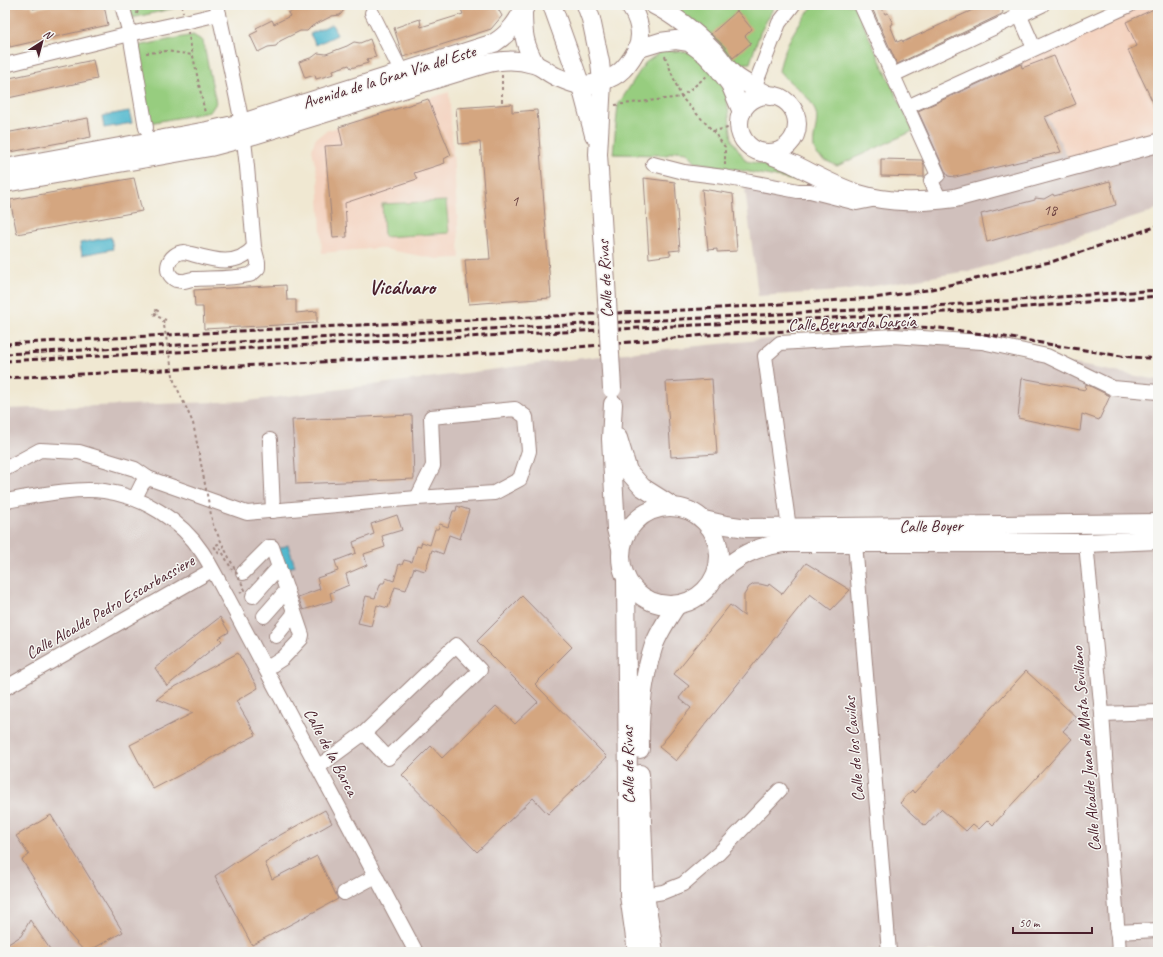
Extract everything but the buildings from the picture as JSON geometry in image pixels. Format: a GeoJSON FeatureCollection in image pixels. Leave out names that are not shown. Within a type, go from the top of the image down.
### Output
{"type":"FeatureCollection","features":[{"type":"Feature","properties":{"kind":"main road","name":"Calle de Rivas"},"geometry":{"type":"LineString","coordinates":[[552,5],[581,86],[598,154]]}},
{"type":"Feature","properties":{"kind":"main road","name":"Calle de Rivas"},"geometry":{"type":"LineString","coordinates":[[586,5],[591,19],[599,55],[602,82],[598,154],[613,396],[618,438],[628,471],[642,487],[672,506]]}},
{"type":"Feature","properties":{"kind":"main road"},"geometry":{"type":"LineString","coordinates":[[581,86],[602,82],[614,77],[628,64],[637,49],[641,38],[640,28],[634,11],[629,5]]}},
{"type":"Feature","properties":{"kind":"main road"},"geometry":{"type":"LineString","coordinates":[[654,5],[685,25],[698,36],[714,52],[723,64],[758,99]]}},
{"type":"Feature","properties":{"kind":"main road","name":"Avenida de la Gran Vía del Este"},"geometry":{"type":"LineString","coordinates":[[524,8],[524,37],[527,49],[535,64]]}},
{"type":"Feature","properties":{"kind":"main road","name":"Avenida de la Gran Vía del Este"},"geometry":{"type":"LineString","coordinates":[[5,183],[210,147],[243,131],[406,72],[494,43],[504,37],[511,30],[524,8]]}},
{"type":"Feature","properties":{"kind":"main road"},"geometry":{"type":"LineString","coordinates":[[637,49],[660,42],[676,40],[689,42],[705,54],[730,84],[758,99],[786,102],[795,113],[797,122],[796,132],[786,148],[777,152],[759,152],[752,148],[744,139],[740,128],[740,120],[758,99]]}},
{"type":"Feature","properties":{"kind":"main road","name":"Avenida de la Gran Vía del Este"},"geometry":{"type":"LineString","coordinates":[[5,168],[207,132],[243,131],[502,60],[517,60],[535,64],[556,77],[581,86]]}},
{"type":"Feature","properties":{"kind":"main road"},"geometry":{"type":"LineString","coordinates":[[792,140],[815,185]]}},
{"type":"Feature","properties":{"kind":"main road"},"geometry":{"type":"LineString","coordinates":[[767,153],[793,164],[815,185],[893,201],[923,202],[956,198],[1158,143]]}},
{"type":"Feature","properties":{"kind":"main road","name":"Calle de Rivas"},"geometry":{"type":"LineString","coordinates":[[613,396],[611,439],[616,529],[621,548]]}},
{"type":"Feature","properties":{"kind":"main road"},"geometry":{"type":"LineString","coordinates":[[672,506],[690,510],[704,520],[713,531],[719,544],[720,558],[716,576],[712,583],[700,596],[677,605],[662,604],[647,599],[635,590],[626,577],[621,563],[621,548],[627,531],[639,518],[654,509],[672,506]]}},
{"type":"Feature","properties":{"kind":"main road","name":"Calle Boyer"},"geometry":{"type":"LineString","coordinates":[[704,520],[748,528],[1158,523]]}},
{"type":"Feature","properties":{"kind":"main road","name":"Calle Boyer"},"geometry":{"type":"LineString","coordinates":[[716,576],[734,561],[751,551],[769,545],[784,543],[1086,543],[1158,540]]}},
{"type":"Feature","properties":{"kind":"main road","name":"Calle de Rivas"},"geometry":{"type":"LineString","coordinates":[[626,577],[629,895],[636,952]]}},
{"type":"Feature","properties":{"kind":"main road","name":"Calle de Rivas"},"geometry":{"type":"LineString","coordinates":[[654,952],[645,895],[639,728],[653,647],[667,618],[677,605]]}},
{"type":"Feature","properties":{"kind":"street"},"geometry":{"type":"LineString","coordinates":[[122,5],[130,34],[146,128]]}},
{"type":"Feature","properties":{"kind":"street"},"geometry":{"type":"LineString","coordinates":[[758,99],[764,65],[779,23],[793,5]]}},
{"type":"Feature","properties":{"kind":"street"},"geometry":{"type":"LineString","coordinates":[[861,5],[938,175],[932,182],[940,200]]}},
{"type":"Feature","properties":{"kind":"street"},"geometry":{"type":"LineString","coordinates":[[893,75],[1018,10],[1042,5]]}},
{"type":"Feature","properties":{"kind":"street"},"geometry":{"type":"LineString","coordinates":[[907,107],[1130,5]]}},
{"type":"Feature","properties":{"kind":"street"},"geometry":{"type":"LineString","coordinates":[[5,65],[130,34],[186,22],[218,9],[243,131],[248,167],[255,252],[254,260],[248,264],[201,272],[182,282],[176,280],[169,273],[169,263],[175,254],[184,252],[216,260],[227,260],[255,252]]}},
{"type":"Feature","properties":{"kind":"street"},"geometry":{"type":"LineString","coordinates":[[1018,10],[1034,48]]}},
{"type":"Feature","properties":{"kind":"street"},"geometry":{"type":"LineString","coordinates":[[372,13],[406,72]]}},
{"type":"Feature","properties":{"kind":"street"},"geometry":{"type":"LineString","coordinates":[[397,46],[406,72]]}},
{"type":"Feature","properties":{"kind":"street"},"geometry":{"type":"LineString","coordinates":[[737,77],[755,73],[764,65]]}},
{"type":"Feature","properties":{"kind":"street"},"geometry":{"type":"LineString","coordinates":[[758,99],[767,80],[764,65]]}},
{"type":"Feature","properties":{"kind":"street"},"geometry":{"type":"LineString","coordinates":[[653,164],[684,172],[724,177],[798,191],[815,185]]}},
{"type":"Feature","properties":{"kind":"street","name":"Calle Bernarda García"},"geometry":{"type":"LineString","coordinates":[[789,528],[765,356],[780,343],[893,336],[982,342],[1047,356],[1113,388],[1158,392]]}},
{"type":"Feature","properties":{"kind":"street"},"geometry":{"type":"LineString","coordinates":[[5,469],[40,450],[79,452],[135,468],[148,478],[248,513],[417,498],[494,493],[520,479],[529,450],[526,417],[515,409],[431,417],[433,466],[417,498]]}},
{"type":"Feature","properties":{"kind":"street"},"geometry":{"type":"LineString","coordinates":[[270,440],[273,511]]}},
{"type":"Feature","properties":{"kind":"street"},"geometry":{"type":"LineString","coordinates":[[135,498],[142,484],[148,478]]}},
{"type":"Feature","properties":{"kind":"street","name":"Calle de la Barca"},"geometry":{"type":"LineString","coordinates":[[5,501],[73,491],[104,491],[135,498],[165,515],[186,533],[201,551],[217,565],[266,669],[416,952]]}},
{"type":"Feature","properties":{"kind":"street","name":"Calle Alcalde Juan de Mata Sevillano"},"geometry":{"type":"LineString","coordinates":[[1086,543],[1102,714],[1119,952]]}},
{"type":"Feature","properties":{"kind":"street","name":"Calle de los Cavilas"},"geometry":{"type":"LineString","coordinates":[[855,544],[889,952]]}},
{"type":"Feature","properties":{"kind":"street"},"geometry":{"type":"LineString","coordinates":[[243,573],[269,547],[272,547],[302,635],[301,639],[283,658],[266,669]]}},
{"type":"Feature","properties":{"kind":"street","name":"Calle Alcalde Pedro Escarbassiere"},"geometry":{"type":"LineString","coordinates":[[5,688],[217,565]]}},
{"type":"Feature","properties":{"kind":"street"},"geometry":{"type":"LineString","coordinates":[[248,594],[279,567]]}},
{"type":"Feature","properties":{"kind":"street"},"geometry":{"type":"LineString","coordinates":[[264,616],[286,590]]}},
{"type":"Feature","properties":{"kind":"street"},"geometry":{"type":"LineString","coordinates":[[276,636],[294,614]]}},
{"type":"Feature","properties":{"kind":"street"},"geometry":{"type":"LineString","coordinates":[[318,767],[364,733],[456,645],[480,670],[388,758],[364,733]]}},
{"type":"Feature","properties":{"kind":"street"},"geometry":{"type":"LineString","coordinates":[[1102,714],[1158,712]]}},
{"type":"Feature","properties":{"kind":"street"},"geometry":{"type":"LineString","coordinates":[[645,895],[663,892],[683,884],[719,853],[780,790]]}},
{"type":"Feature","properties":{"kind":"street"},"geometry":{"type":"LineString","coordinates":[[344,893],[376,876]]}},
{"type":"Feature","properties":{"kind":"street"},"geometry":{"type":"LineString","coordinates":[[1118,932],[1158,930]]}},
{"type":"Feature","properties":{"kind":"path"},"geometry":{"type":"LineString","coordinates":[[137,17],[139,5]]}},
{"type":"Feature","properties":{"kind":"path"},"geometry":{"type":"LineString","coordinates":[[189,36],[205,113]]}},
{"type":"Feature","properties":{"kind":"path"},"geometry":{"type":"LineString","coordinates":[[663,50],[681,97],[713,131],[725,147],[724,177]]}},
{"type":"Feature","properties":{"kind":"path"},"geometry":{"type":"LineString","coordinates":[[133,54],[167,51],[192,55]]}},
{"type":"Feature","properties":{"kind":"path"},"geometry":{"type":"LineString","coordinates":[[614,105],[681,97],[718,68]]}},
{"type":"Feature","properties":{"kind":"path"},"geometry":{"type":"LineString","coordinates":[[502,70],[502,104]]}},
{"type":"Feature","properties":{"kind":"path"},"geometry":{"type":"LineString","coordinates":[[713,131],[733,127]]}},
{"type":"Feature","properties":{"kind":"path"},"geometry":{"type":"LineString","coordinates":[[154,313],[156,316],[164,320],[174,381],[193,423],[213,525],[245,590],[240,593],[237,586]]}},
{"type":"Feature","properties":{"kind":"path"},"geometry":{"type":"LineString","coordinates":[[217,565],[214,546],[218,544],[248,594]]}},
{"type":"Feature","properties":{"kind":"shaded area"},"geometry":{"type":"Polygon","coordinates":[[[1130,5],[1158,5],[1158,143],[1072,166],[1018,55],[1130,5]]]}},
{"type":"Feature","properties":{"kind":"shaded area"},"geometry":{"type":"Polygon","coordinates":[[[1018,55],[1072,166],[1158,143],[1158,208],[1148,213],[975,270],[842,291],[758,296],[744,180],[810,191],[820,178],[923,202],[938,175],[907,107],[1018,55]]]}},
{"type":"Feature","properties":{"kind":"shaded area"},"geometry":{"type":"Polygon","coordinates":[[[449,92],[460,258],[437,259],[378,248],[322,253],[318,178],[312,150],[315,139],[326,131],[449,92]]]}},
{"type":"Feature","properties":{"kind":"shaded area"},"geometry":{"type":"Polygon","coordinates":[[[780,338],[952,341],[1158,380],[1158,952],[5,952],[5,409],[248,401],[615,354],[780,338]]]}},
{"type":"Feature","properties":{"kind":"green space"},"geometry":{"type":"Polygon","coordinates":[[[129,5],[188,5],[132,18],[129,5]]]}},
{"type":"Feature","properties":{"kind":"green space"},"geometry":{"type":"Polygon","coordinates":[[[671,5],[775,5],[760,33],[750,63],[735,64],[671,5]]]}},
{"type":"Feature","properties":{"kind":"green space"},"geometry":{"type":"Polygon","coordinates":[[[814,5],[854,5],[913,131],[837,166],[816,153],[814,143],[817,118],[813,106],[805,95],[779,71],[784,52],[792,35],[814,5]]]}},
{"type":"Feature","properties":{"kind":"green space"},"geometry":{"type":"Polygon","coordinates":[[[193,35],[203,41],[216,103],[210,112],[149,123],[138,46],[193,35]]]}},
{"type":"Feature","properties":{"kind":"green space"},"geometry":{"type":"Polygon","coordinates":[[[663,50],[692,53],[713,71],[726,92],[732,140],[746,161],[781,168],[797,181],[696,162],[687,152],[677,151],[666,155],[613,154],[618,105],[645,63],[663,50]]]}},
{"type":"Feature","properties":{"kind":"green space"},"geometry":{"type":"Polygon","coordinates":[[[446,201],[449,233],[384,237],[382,204],[446,201]]]}},
{"type":"Feature","properties":{"kind":"water"},"geometry":{"type":"Polygon","coordinates":[[[332,24],[337,35],[316,45],[310,34],[332,24]]]}},
{"type":"Feature","properties":{"kind":"water"},"geometry":{"type":"Polygon","coordinates":[[[129,111],[132,123],[104,128],[102,116],[129,111]]]}},
{"type":"Feature","properties":{"kind":"water"},"geometry":{"type":"Polygon","coordinates":[[[111,237],[113,249],[82,255],[80,243],[111,237]]]}},
{"type":"Feature","properties":{"kind":"water"},"geometry":{"type":"Polygon","coordinates":[[[288,545],[295,566],[285,569],[278,549],[288,545]]]}},
{"type":"Feature","properties":{"kind":"railway"},"geometry":{"type":"LineString","coordinates":[[5,344],[276,329],[704,309],[874,298],[927,290],[1054,261],[1158,226]]}},
{"type":"Feature","properties":{"kind":"railway"},"geometry":{"type":"LineString","coordinates":[[5,354],[934,306],[1158,290]]}},
{"type":"Feature","properties":{"kind":"railway"},"geometry":{"type":"LineString","coordinates":[[5,361],[1003,309],[1158,296]]}},
{"type":"Feature","properties":{"kind":"railway"},"geometry":{"type":"LineString","coordinates":[[5,378],[475,354],[557,349],[706,335],[894,326],[939,328],[1121,356],[1158,359]]}},
{"type":"Feature","properties":{"kind":"district","name":"Vicálvaro"},"geometry":{"type":"Point","coordinates":[402,287]}}]}
